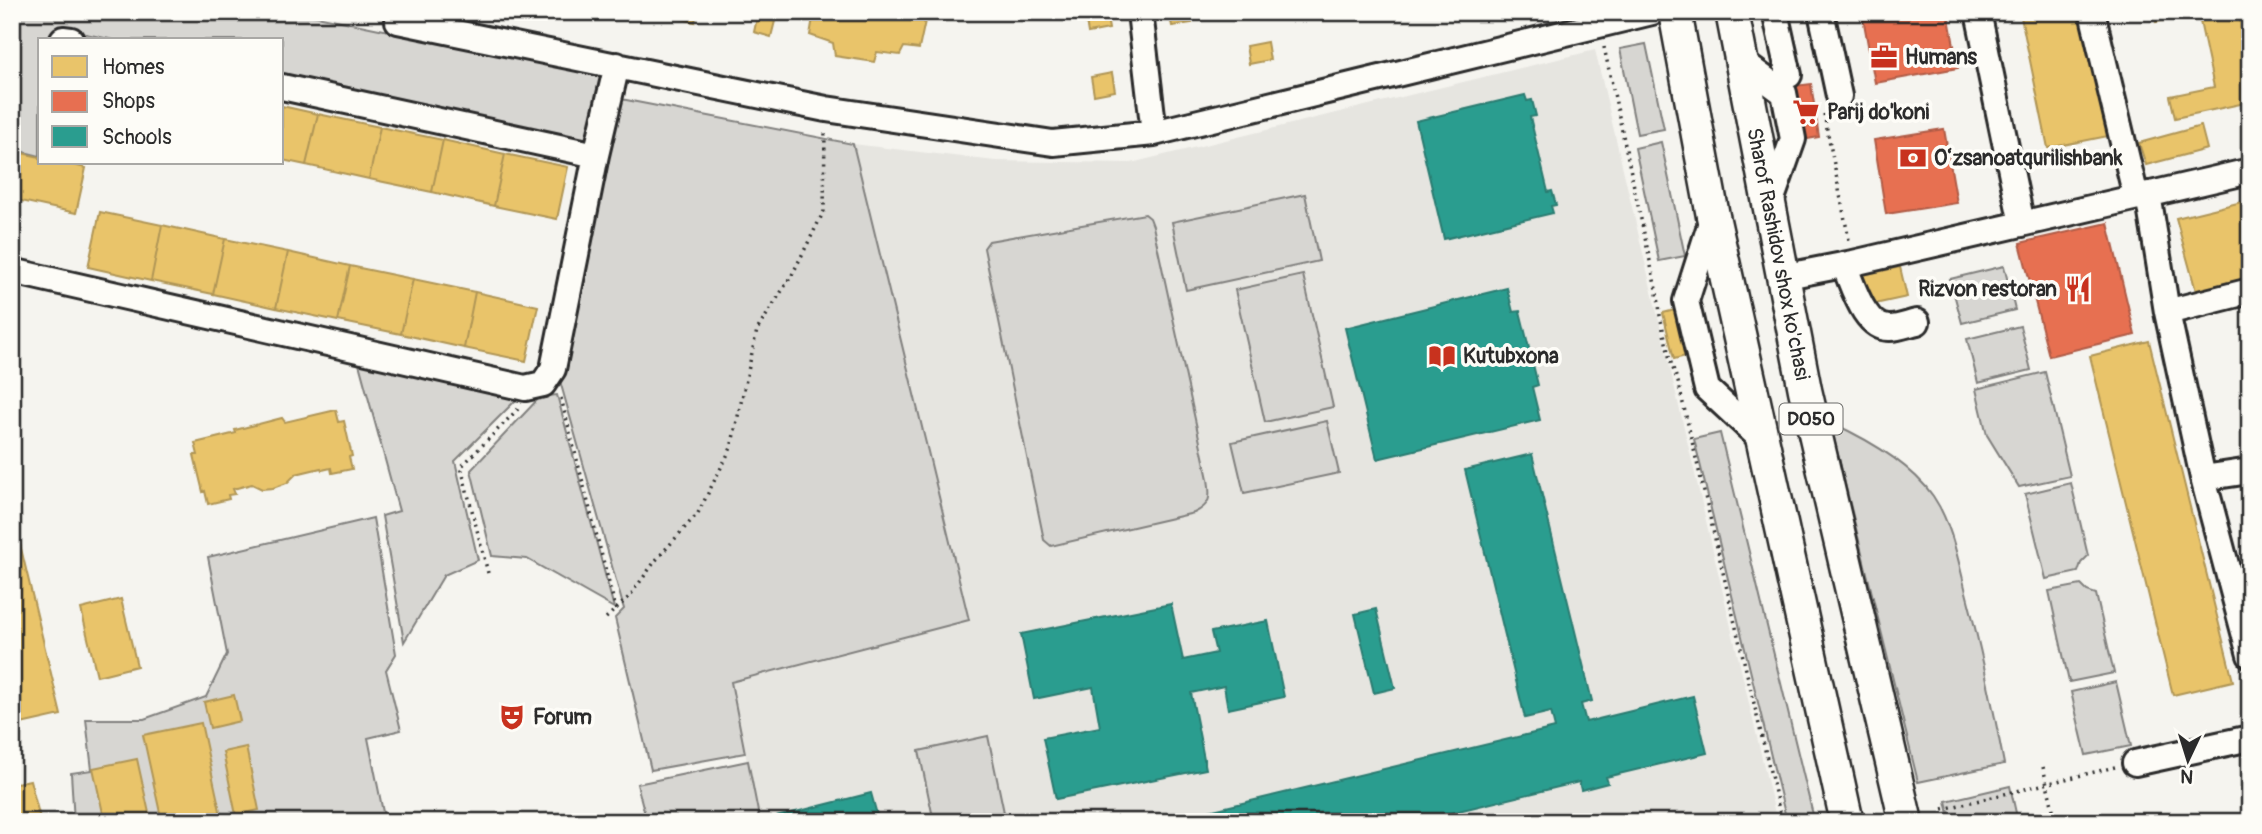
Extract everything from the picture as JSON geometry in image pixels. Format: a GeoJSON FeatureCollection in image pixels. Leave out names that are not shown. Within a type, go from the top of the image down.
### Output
{"type":"FeatureCollection","features":[{"type":"Feature","properties":{"kind":"main road","name":"D050"},"geometry":{"type":"LineString","coordinates":[[1675,12],[1713,216],[1847,822]]}},
{"type":"Feature","properties":{"kind":"main road","name":"Sharof Rashidov shox ko'chasi"},"geometry":{"type":"LineString","coordinates":[[1732,12],[1805,390],[1906,822]]}},
{"type":"Feature","properties":{"kind":"street"},"geometry":{"type":"LineString","coordinates":[[1140,12],[1154,133]]}},
{"type":"Feature","properties":{"kind":"street"},"geometry":{"type":"LineString","coordinates":[[398,22],[826,109],[1053,143],[1154,133],[1585,22],[1652,12]]}},
{"type":"Feature","properties":{"kind":"street"},"geometry":{"type":"LineString","coordinates":[[1775,12],[1789,75]]}},
{"type":"Feature","properties":{"kind":"street"},"geometry":{"type":"LineString","coordinates":[[1821,12],[1830,100]]}},
{"type":"Feature","properties":{"kind":"street"},"geometry":{"type":"LineString","coordinates":[[1978,12],[2022,224]]}},
{"type":"Feature","properties":{"kind":"street"},"geometry":{"type":"LineString","coordinates":[[2092,12],[2142,196],[2203,478],[2250,655]]}},
{"type":"Feature","properties":{"kind":"street"},"geometry":{"type":"LineString","coordinates":[[12,271],[525,388],[548,377],[617,65]]}},
{"type":"Feature","properties":{"kind":"street"},"geometry":{"type":"LineString","coordinates":[[284,86],[596,155]]}},
{"type":"Feature","properties":{"kind":"street"},"geometry":{"type":"LineString","coordinates":[[1782,277],[1849,264],[2250,171]]}},
{"type":"Feature","properties":{"kind":"street"},"geometry":{"type":"LineString","coordinates":[[1713,216],[1686,301],[1707,389],[1762,440]]}},
{"type":"Feature","properties":{"kind":"street"},"geometry":{"type":"LineString","coordinates":[[1849,264],[1868,319],[1888,328],[1917,322]]}},
{"type":"Feature","properties":{"kind":"street"},"geometry":{"type":"LineString","coordinates":[[2167,312],[2250,291]]}},
{"type":"Feature","properties":{"kind":"street"},"geometry":{"type":"LineString","coordinates":[[2203,478],[2250,471]]}},
{"type":"Feature","properties":{"kind":"street"},"geometry":{"type":"LineString","coordinates":[[2135,763],[2250,738]]}},
{"type":"Feature","properties":{"kind":"path"},"geometry":{"type":"LineString","coordinates":[[1585,22],[1660,303],[1662,327],[1678,382],[1782,822]]}},
{"type":"Feature","properties":{"kind":"path"},"geometry":{"type":"LineString","coordinates":[[1830,100],[1849,264]]}},
{"type":"Feature","properties":{"kind":"path"},"geometry":{"type":"LineString","coordinates":[[606,618],[629,597],[656,560],[698,513],[731,448],[757,330],[792,275],[824,211],[826,109]]}},
{"type":"Feature","properties":{"kind":"path"},"geometry":{"type":"LineString","coordinates":[[488,573],[461,467],[548,377],[615,610]]}},
{"type":"Feature","properties":{"kind":"path"},"geometry":{"type":"LineString","coordinates":[[1943,808],[2135,763]]}},
{"type":"Feature","properties":{"kind":"path"},"geometry":{"type":"LineString","coordinates":[[2043,767],[2056,822]]}},
{"type":"Feature","properties":{"kind":"shaded area"},"geometry":{"type":"Polygon","coordinates":[[[12,12],[298,12],[604,76],[589,145],[284,77],[284,38],[105,38],[58,28],[56,38],[38,38],[38,156],[12,149],[12,12]]]}},
{"type":"Feature","properties":{"kind":"shaded area"},"geometry":{"type":"Polygon","coordinates":[[[1646,44],[1664,129],[1637,134],[1620,49],[1646,44]]]}},
{"type":"Feature","properties":{"kind":"shaded area"},"geometry":{"type":"Polygon","coordinates":[[[1595,50],[1777,822],[760,822],[730,683],[969,619],[853,144],[995,161],[1131,163],[1595,50]]]}},
{"type":"Feature","properties":{"kind":"shaded area"},"geometry":{"type":"Polygon","coordinates":[[[616,98],[853,144],[969,620],[731,682],[745,753],[651,770],[615,618],[624,609],[560,381],[616,98]]]}},
{"type":"Feature","properties":{"kind":"shaded area"},"geometry":{"type":"Polygon","coordinates":[[[1661,142],[1685,256],[1659,261],[1635,148],[1661,142]]]}},
{"type":"Feature","properties":{"kind":"shaded area"},"geometry":{"type":"Polygon","coordinates":[[[1305,194],[1319,261],[1186,290],[1172,222],[1305,194]]]}},
{"type":"Feature","properties":{"kind":"shaded area"},"geometry":{"type":"Polygon","coordinates":[[[1145,214],[1153,226],[1208,479],[1208,500],[1204,507],[1194,513],[1051,546],[1044,540],[984,248],[989,241],[1145,214]]]}},
{"type":"Feature","properties":{"kind":"shaded area"},"geometry":{"type":"Polygon","coordinates":[[[2004,266],[2015,310],[1962,323],[1950,279],[2004,266]]]}},
{"type":"Feature","properties":{"kind":"shaded area"},"geometry":{"type":"Polygon","coordinates":[[[1303,275],[1333,407],[1265,422],[1235,290],[1303,275]]]}},
{"type":"Feature","properties":{"kind":"shaded area"},"geometry":{"type":"Polygon","coordinates":[[[2020,326],[2031,370],[1978,383],[1967,339],[2020,326]]]}},
{"type":"Feature","properties":{"kind":"shaded area"},"geometry":{"type":"Polygon","coordinates":[[[358,360],[520,396],[455,461],[478,560],[444,575],[404,642],[382,516],[399,511],[358,360]]]}},
{"type":"Feature","properties":{"kind":"shaded area"},"geometry":{"type":"Polygon","coordinates":[[[2045,372],[2070,476],[2019,487],[1987,435],[1976,389],[2045,372]]]}},
{"type":"Feature","properties":{"kind":"shaded area"},"geometry":{"type":"Polygon","coordinates":[[[557,395],[614,608],[527,559],[492,556],[471,470],[540,397],[557,395]]]}},
{"type":"Feature","properties":{"kind":"shaded area"},"geometry":{"type":"Polygon","coordinates":[[[1327,421],[1339,473],[1244,493],[1232,442],[1327,421]]]}},
{"type":"Feature","properties":{"kind":"shaded area"},"geometry":{"type":"Polygon","coordinates":[[[1830,422],[1873,444],[1900,463],[1923,484],[1940,507],[1957,555],[1982,656],[2004,764],[1918,782],[1830,422]]]}},
{"type":"Feature","properties":{"kind":"shaded area"},"geometry":{"type":"Polygon","coordinates":[[[1720,433],[1814,819],[1787,822],[1694,439],[1720,433]]]}},
{"type":"Feature","properties":{"kind":"shaded area"},"geometry":{"type":"Polygon","coordinates":[[[2071,483],[2088,556],[2081,563],[2078,572],[2046,579],[2025,494],[2071,483]]]}},
{"type":"Feature","properties":{"kind":"shaded area"},"geometry":{"type":"Polygon","coordinates":[[[373,518],[396,654],[386,670],[401,730],[368,738],[385,822],[74,822],[71,773],[92,770],[86,719],[144,719],[206,697],[227,654],[208,557],[373,518]]]}},
{"type":"Feature","properties":{"kind":"shaded area"},"geometry":{"type":"Polygon","coordinates":[[[2081,585],[2096,594],[2114,673],[2069,682],[2049,591],[2081,585]]]}},
{"type":"Feature","properties":{"kind":"shaded area"},"geometry":{"type":"Polygon","coordinates":[[[2116,682],[2131,746],[2086,755],[2071,692],[2116,682]]]}},
{"type":"Feature","properties":{"kind":"shaded area"},"geometry":{"type":"Polygon","coordinates":[[[988,736],[1006,822],[934,822],[919,751],[988,736]]]}},
{"type":"Feature","properties":{"kind":"shaded area"},"geometry":{"type":"Polygon","coordinates":[[[748,761],[760,822],[647,822],[637,784],[748,761]]]}},
{"type":"Feature","properties":{"kind":"shaded area"},"geometry":{"type":"Polygon","coordinates":[[[2010,786],[2018,822],[1951,822],[1946,801],[2010,786]]]}},
{"type":"Feature","properties":{"kind":"building: Homes"},"geometry":{"type":"Polygon","coordinates":[[[679,12],[697,12],[695,22],[677,18],[679,12]]]}},
{"type":"Feature","properties":{"kind":"building: Homes"},"geometry":{"type":"Polygon","coordinates":[[[814,12],[927,12],[919,49],[904,47],[900,55],[877,52],[874,62],[835,56],[833,43],[810,35],[814,12]]]}},
{"type":"Feature","properties":{"kind":"building: Homes"},"geometry":{"type":"Polygon","coordinates":[[[1106,12],[1109,29],[1088,33],[1085,15],[1106,12]]]}},
{"type":"Feature","properties":{"kind":"building: Homes"},"geometry":{"type":"Polygon","coordinates":[[[1169,12],[1190,12],[1192,23],[1172,26],[1169,12]]]}},
{"type":"Feature","properties":{"kind":"building: Homes"},"geometry":{"type":"Polygon","coordinates":[[[2020,12],[2082,12],[2108,136],[2048,148],[2020,12]]]}},
{"type":"Feature","properties":{"kind":"building: Homes"},"geometry":{"type":"Polygon","coordinates":[[[2154,12],[2198,12],[2156,22],[2154,12]]]}},
{"type":"Feature","properties":{"kind":"building: Homes"},"geometry":{"type":"Polygon","coordinates":[[[2198,12],[2247,12],[2250,27],[2250,102],[2175,118],[2170,96],[2214,87],[2198,12]]]}},
{"type":"Feature","properties":{"kind":"building: Homes"},"geometry":{"type":"Polygon","coordinates":[[[757,18],[775,21],[771,37],[754,32],[757,18]]]}},
{"type":"Feature","properties":{"kind":"building: Homes"},"geometry":{"type":"Polygon","coordinates":[[[1267,42],[1270,60],[1249,64],[1246,46],[1267,42]]]}},
{"type":"Feature","properties":{"kind":"building: Homes"},"geometry":{"type":"Polygon","coordinates":[[[1112,73],[1115,91],[1094,95],[1091,77],[1112,73]]]}},
{"type":"Feature","properties":{"kind":"building: Homes"},"geometry":{"type":"Polygon","coordinates":[[[284,106],[318,114],[306,165],[284,160],[284,106]]]}},
{"type":"Feature","properties":{"kind":"building: Homes"},"geometry":{"type":"Polygon","coordinates":[[[318,114],[380,127],[369,179],[306,165],[318,114]]]}},
{"type":"Feature","properties":{"kind":"building: Homes"},"geometry":{"type":"Polygon","coordinates":[[[2201,126],[2207,149],[2146,165],[2139,143],[2201,126]]]}},
{"type":"Feature","properties":{"kind":"building: Homes"},"geometry":{"type":"Polygon","coordinates":[[[380,127],[443,140],[432,192],[369,179],[380,127]]]}},
{"type":"Feature","properties":{"kind":"building: Homes"},"geometry":{"type":"Polygon","coordinates":[[[443,140],[505,154],[494,206],[432,192],[443,140]]]}},
{"type":"Feature","properties":{"kind":"building: Homes"},"geometry":{"type":"Polygon","coordinates":[[[12,151],[38,157],[38,164],[68,164],[86,168],[76,213],[12,199],[12,151]]]}},
{"type":"Feature","properties":{"kind":"building: Homes"},"geometry":{"type":"Polygon","coordinates":[[[505,154],[568,167],[557,219],[494,206],[505,154]]]}},
{"type":"Feature","properties":{"kind":"building: Homes"},"geometry":{"type":"Polygon","coordinates":[[[2250,200],[2250,279],[2196,291],[2176,218],[2250,200]]]}},
{"type":"Feature","properties":{"kind":"building: Homes"},"geometry":{"type":"Polygon","coordinates":[[[100,212],[162,225],[151,281],[88,267],[100,212]]]}},
{"type":"Feature","properties":{"kind":"building: Homes"},"geometry":{"type":"Polygon","coordinates":[[[162,225],[225,239],[213,294],[151,281],[162,225]]]}},
{"type":"Feature","properties":{"kind":"building: Homes"},"geometry":{"type":"Polygon","coordinates":[[[225,239],[288,252],[276,308],[213,294],[225,239]]]}},
{"type":"Feature","properties":{"kind":"building: Homes"},"geometry":{"type":"Polygon","coordinates":[[[288,252],[350,266],[338,321],[276,308],[288,252]]]}},
{"type":"Feature","properties":{"kind":"building: Homes"},"geometry":{"type":"Polygon","coordinates":[[[350,266],[413,279],[401,334],[338,321],[350,266]]]}},
{"type":"Feature","properties":{"kind":"building: Homes"},"geometry":{"type":"Polygon","coordinates":[[[1900,267],[1907,297],[1870,305],[1863,275],[1900,267]]]}},
{"type":"Feature","properties":{"kind":"building: Homes"},"geometry":{"type":"Polygon","coordinates":[[[413,279],[475,292],[464,348],[401,334],[413,279]]]}},
{"type":"Feature","properties":{"kind":"building: Homes"},"geometry":{"type":"Polygon","coordinates":[[[475,292],[538,306],[526,361],[464,348],[475,292]]]}},
{"type":"Feature","properties":{"kind":"building: Homes"},"geometry":{"type":"Polygon","coordinates":[[[1675,310],[1686,356],[1674,359],[1663,313],[1675,310]]]}},
{"type":"Feature","properties":{"kind":"building: Homes"},"geometry":{"type":"Polygon","coordinates":[[[2149,341],[2233,681],[2173,695],[2090,356],[2149,341]]]}},
{"type":"Feature","properties":{"kind":"building: Homes"},"geometry":{"type":"Polygon","coordinates":[[[336,410],[339,422],[344,421],[352,456],[349,457],[352,469],[332,473],[331,468],[321,468],[296,474],[287,483],[273,488],[262,489],[252,484],[233,489],[235,494],[228,495],[229,499],[208,504],[194,455],[198,455],[195,443],[282,418],[285,422],[336,410]]]}},
{"type":"Feature","properties":{"kind":"building: Homes"},"geometry":{"type":"Polygon","coordinates":[[[12,511],[61,715],[12,726],[12,511]]]}},
{"type":"Feature","properties":{"kind":"building: Homes"},"geometry":{"type":"Polygon","coordinates":[[[121,599],[137,666],[97,676],[81,609],[121,599]]]}},
{"type":"Feature","properties":{"kind":"building: Homes"},"geometry":{"type":"Polygon","coordinates":[[[234,695],[240,721],[210,728],[204,702],[234,695]]]}},
{"type":"Feature","properties":{"kind":"building: Homes"},"geometry":{"type":"Polygon","coordinates":[[[201,723],[222,820],[162,822],[143,735],[201,723]]]}},
{"type":"Feature","properties":{"kind":"building: Homes"},"geometry":{"type":"Polygon","coordinates":[[[246,747],[259,810],[236,815],[223,752],[246,747]]]}},
{"type":"Feature","properties":{"kind":"building: Homes"},"geometry":{"type":"Polygon","coordinates":[[[137,759],[151,822],[105,822],[93,768],[137,759]]]}},
{"type":"Feature","properties":{"kind":"building: Homes"},"geometry":{"type":"Polygon","coordinates":[[[30,780],[41,822],[12,822],[12,784],[30,780]]]}},
{"type":"Feature","properties":{"kind":"building: Shops"},"geometry":{"type":"Polygon","coordinates":[[[1862,12],[1948,12],[1958,68],[1875,83],[1862,12]]]}},
{"type":"Feature","properties":{"kind":"building: Shops","name":"Parij do'koni"},"geometry":{"type":"Polygon","coordinates":[[[1811,84],[1819,137],[1802,140],[1794,86],[1811,84]]]}},
{"type":"Feature","properties":{"kind":"building: Shops","name":"Oʻzsanoatqurilishbank"},"geometry":{"type":"Polygon","coordinates":[[[1944,129],[1957,203],[1886,214],[1874,140],[1944,129]]]}},
{"type":"Feature","properties":{"kind":"building: Shops","name":"Rizvon restoran"},"geometry":{"type":"Polygon","coordinates":[[[2108,223],[2135,335],[2049,356],[2020,243],[2108,223]]]}},
{"type":"Feature","properties":{"kind":"building: Schools"},"geometry":{"type":"Polygon","coordinates":[[[1525,95],[1527,101],[1532,100],[1536,116],[1530,117],[1548,192],[1552,191],[1556,205],[1551,206],[1553,213],[1444,239],[1416,121],[1525,95]]]}},
{"type":"Feature","properties":{"kind":"building: Schools","name":"Kutubxona"},"geometry":{"type":"Polygon","coordinates":[[[1507,288],[1513,312],[1520,311],[1538,385],[1532,387],[1540,420],[1377,459],[1345,328],[1507,288]]]}},
{"type":"Feature","properties":{"kind":"building: Schools"},"geometry":{"type":"Polygon","coordinates":[[[1532,454],[1592,701],[1581,704],[1586,722],[1693,696],[1707,753],[1606,777],[1608,783],[1581,790],[1579,782],[1413,822],[1163,822],[1555,728],[1551,712],[1525,718],[1465,470],[1532,454]]]}},
{"type":"Feature","properties":{"kind":"building: Schools"},"geometry":{"type":"Polygon","coordinates":[[[1171,604],[1183,660],[1216,653],[1211,632],[1268,621],[1284,697],[1228,709],[1224,686],[1191,693],[1206,769],[1056,799],[1043,738],[1100,727],[1093,687],[1034,699],[1021,634],[1171,604]]]}},
{"type":"Feature","properties":{"kind":"building: Schools"},"geometry":{"type":"Polygon","coordinates":[[[1376,609],[1395,688],[1374,693],[1355,614],[1376,609]]]}},
{"type":"Feature","properties":{"kind":"building: Schools"},"geometry":{"type":"Polygon","coordinates":[[[871,793],[879,822],[773,822],[772,818],[871,793]]]}},
{"type":"Feature","properties":{"kind":"place","name":"Humans"},"geometry":{"type":"Point","coordinates":[1884,57]}},
{"type":"Feature","properties":{"kind":"place","name":"Parij do'koni"},"geometry":{"type":"Point","coordinates":[1806,112]}},
{"type":"Feature","properties":{"kind":"place","name":"Oʻzsanoatqurilishbank"},"geometry":{"type":"Point","coordinates":[1913,158]}},
{"type":"Feature","properties":{"kind":"place","name":"Rizvon restoran"},"geometry":{"type":"Point","coordinates":[2078,289]}},
{"type":"Feature","properties":{"kind":"place","name":"Kutubxona"},"geometry":{"type":"Point","coordinates":[1442,356]}},
{"type":"Feature","properties":{"kind":"place","name":"Forum"},"geometry":{"type":"Point","coordinates":[512,717]}}]}
